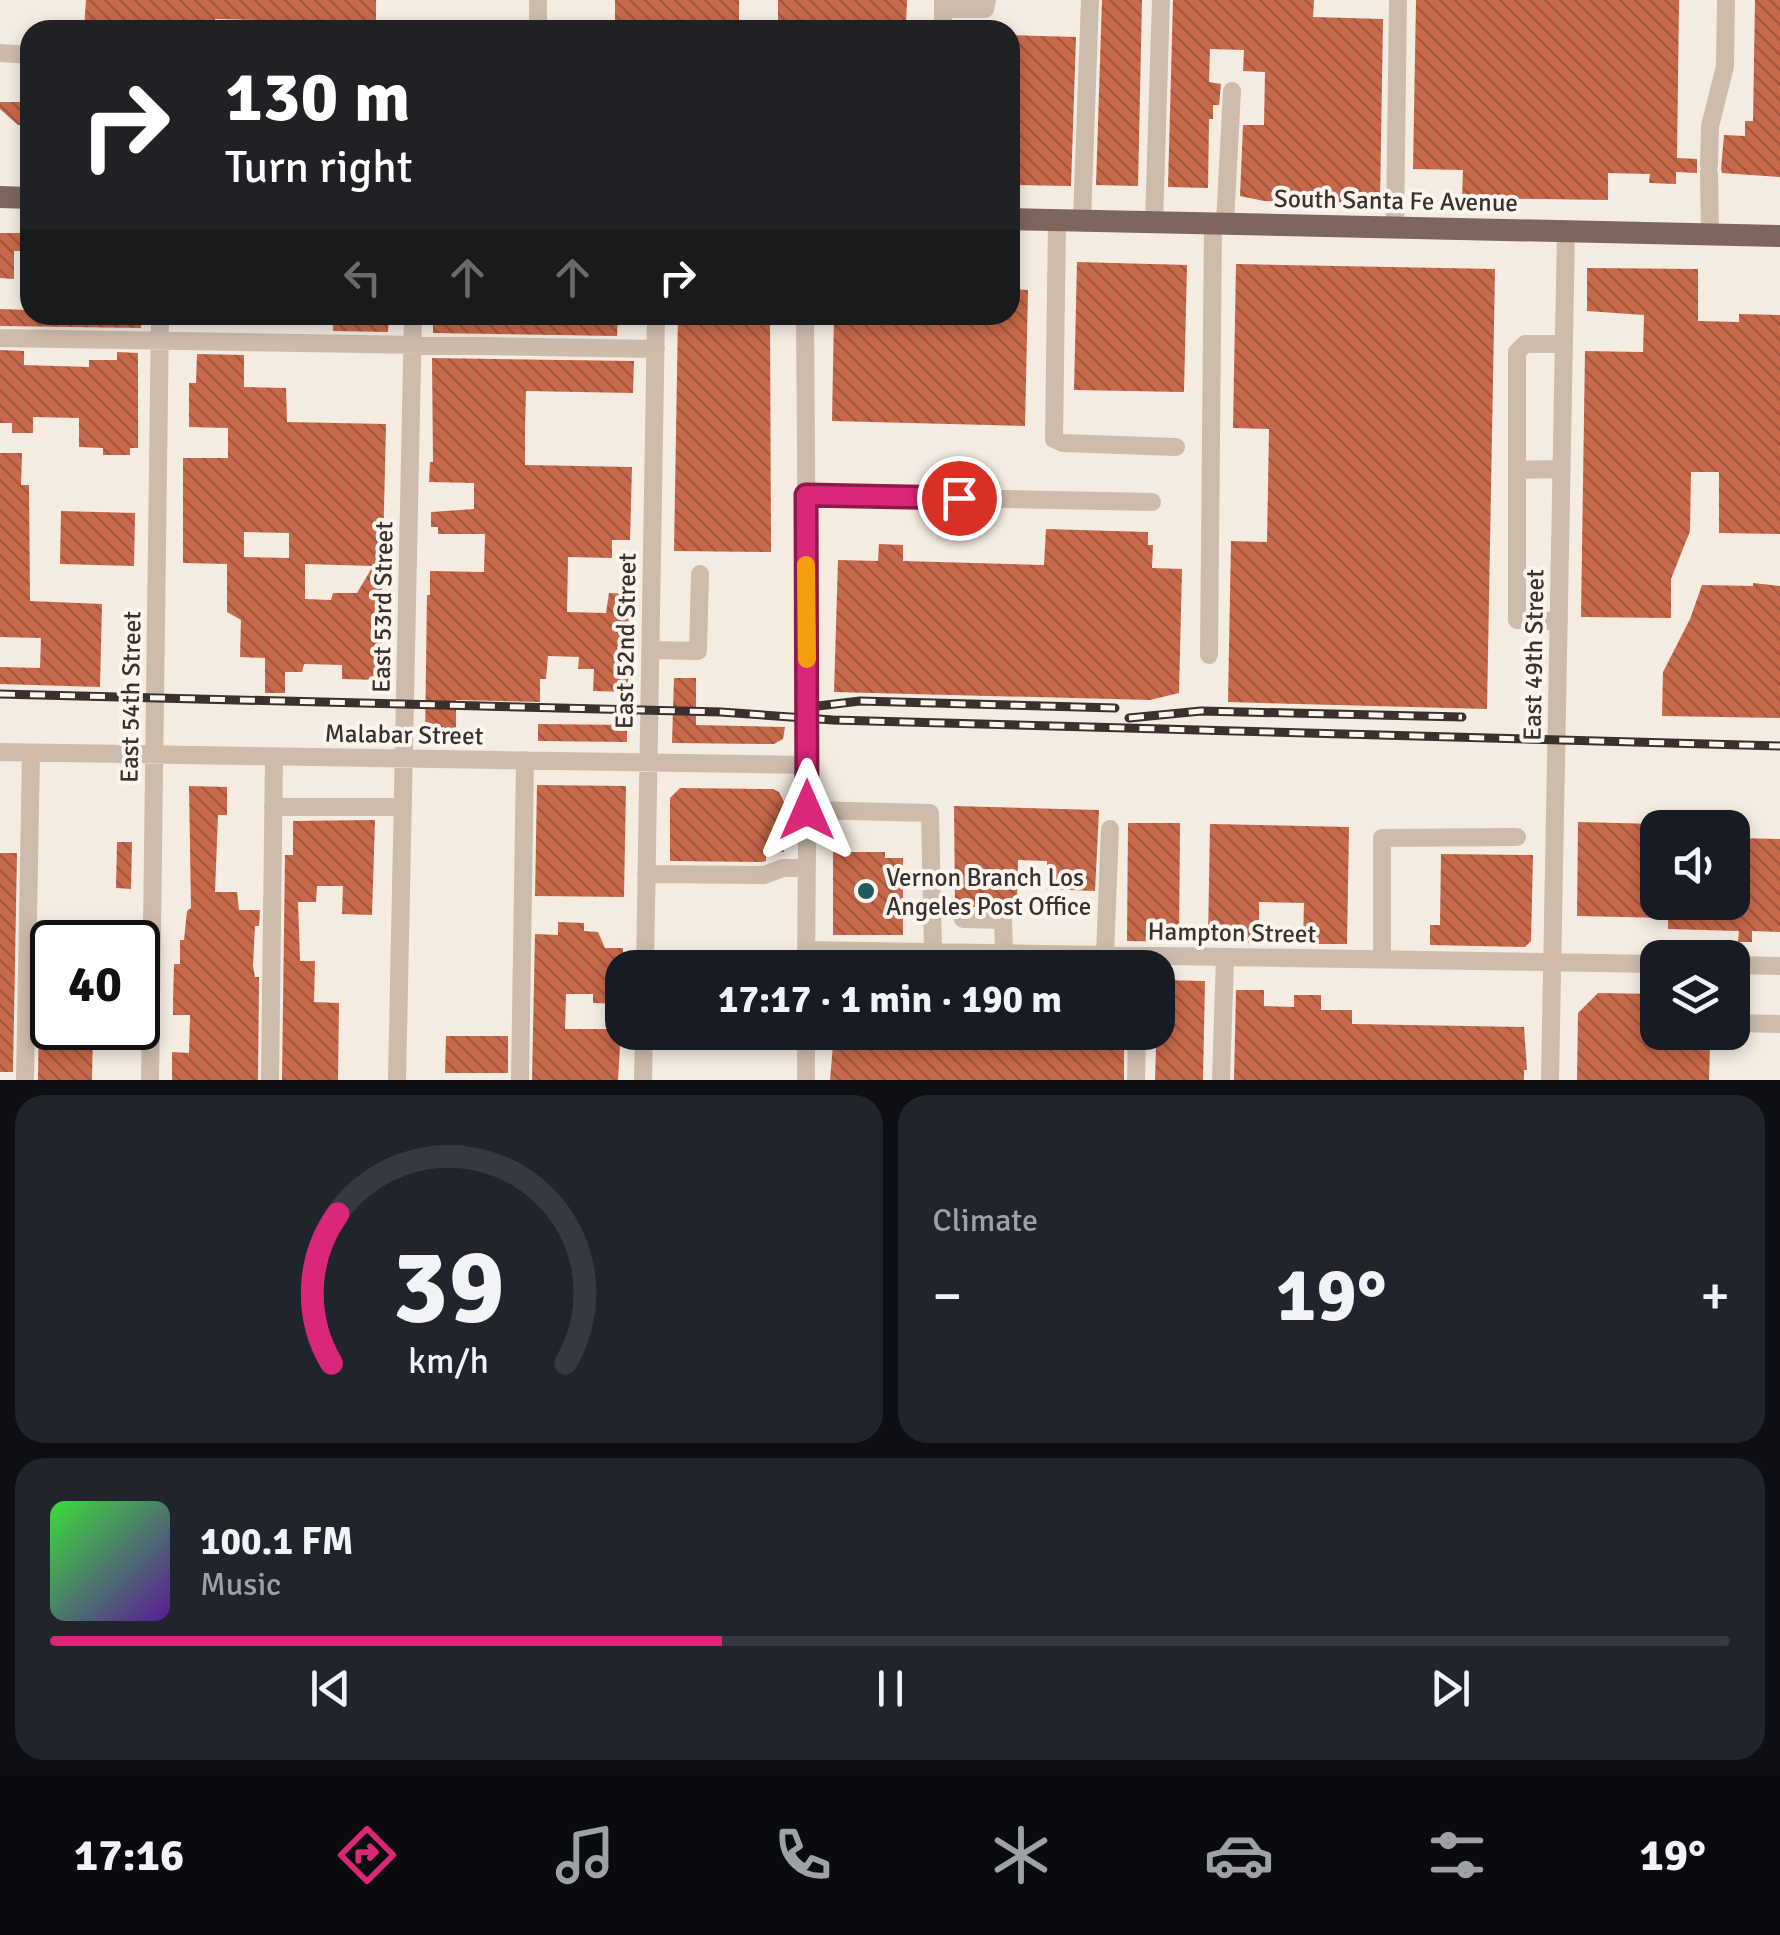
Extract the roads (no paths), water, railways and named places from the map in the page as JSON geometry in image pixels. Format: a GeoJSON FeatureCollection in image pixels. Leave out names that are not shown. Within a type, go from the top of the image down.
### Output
{"type":"FeatureCollection","features":[{"type":"Feature","properties":{"kind":"main road","name":"South Santa Fe Avenue"},"geometry":{"type":"LineString","coordinates":[[1020,219],[1780,236]]}},
{"type":"Feature","properties":{"kind":"street"},"geometry":{"type":"LineString","coordinates":[[943,4],[985,9],[987,0]]}},
{"type":"Feature","properties":{"kind":"street"},"geometry":{"type":"LineString","coordinates":[[1082,220],[1090,0]]}},
{"type":"Feature","properties":{"kind":"street"},"geometry":{"type":"LineString","coordinates":[[1154,222],[1161,0]]}},
{"type":"Feature","properties":{"kind":"street"},"geometry":{"type":"LineString","coordinates":[[1389,0],[1398,0],[1395,227]]}},
{"type":"Feature","properties":{"kind":"street"},"geometry":{"type":"LineString","coordinates":[[1710,234],[1710,126],[1724,66],[1726,0]]}},
{"type":"Feature","properties":{"kind":"street"},"geometry":{"type":"LineString","coordinates":[[1209,655],[1219,223],[1232,91]]}},
{"type":"Feature","properties":{"kind":"street"},"geometry":{"type":"LineString","coordinates":[[1058,220],[1054,439],[1063,443],[1176,447]]}},
{"type":"Feature","properties":{"kind":"street","name":"East 49th Street"},"geometry":{"type":"LineString","coordinates":[[1550,1080],[1566,231]]}},
{"type":"Feature","properties":{"kind":"street","name":"East 54th Street"},"geometry":{"type":"LineString","coordinates":[[150,1080],[160,325]]}},
{"type":"Feature","properties":{"kind":"street","name":"East 53rd Street"},"geometry":{"type":"LineString","coordinates":[[397,1080],[413,325]]}},
{"type":"Feature","properties":{"kind":"street","name":"East 52nd Street"},"geometry":{"type":"LineString","coordinates":[[644,950],[656,325]]}},
{"type":"Feature","properties":{"kind":"street"},"geometry":{"type":"LineString","coordinates":[[805,325],[806,950]]}},
{"type":"Feature","properties":{"kind":"street"},"geometry":{"type":"LineString","coordinates":[[0,338],[656,349]]}},
{"type":"Feature","properties":{"kind":"street"},"geometry":{"type":"LineString","coordinates":[[1558,621],[1516,620],[1517,352],[1525,344],[1564,344]]}},
{"type":"Feature","properties":{"kind":"street"},"geometry":{"type":"LineString","coordinates":[[1517,470],[1562,469]]}},
{"type":"Feature","properties":{"kind":"street"},"geometry":{"type":"LineString","coordinates":[[806,495],[1152,502]]}},
{"type":"Feature","properties":{"kind":"street"},"geometry":{"type":"LineString","coordinates":[[650,650],[698,651],[700,574]]}},
{"type":"Feature","properties":{"kind":"street","name":"Malabar Street"},"geometry":{"type":"LineString","coordinates":[[0,752],[807,764]]}},
{"type":"Feature","properties":{"kind":"street"},"geometry":{"type":"LineString","coordinates":[[25,1080],[31,753]]}},
{"type":"Feature","properties":{"kind":"street"},"geometry":{"type":"LineString","coordinates":[[270,1080],[274,757]]}},
{"type":"Feature","properties":{"kind":"street"},"geometry":{"type":"LineString","coordinates":[[520,1080],[525,760]]}},
{"type":"Feature","properties":{"kind":"street"},"geometry":{"type":"LineString","coordinates":[[272,807],[403,807]]}},
{"type":"Feature","properties":{"kind":"street"},"geometry":{"type":"LineString","coordinates":[[807,810],[930,812],[934,950]]}},
{"type":"Feature","properties":{"kind":"street"},"geometry":{"type":"LineString","coordinates":[[1105,950],[1110,829]]}},
{"type":"Feature","properties":{"kind":"street"},"geometry":{"type":"LineString","coordinates":[[1382,959],[1382,838],[1517,837]]}},
{"type":"Feature","properties":{"kind":"street"},"geometry":{"type":"LineString","coordinates":[[646,874],[764,876],[783,868],[806,868]]}},
{"type":"Feature","properties":{"kind":"street"},"geometry":{"type":"LineString","coordinates":[[963,919],[1003,920],[1004,950]]}},
{"type":"Feature","properties":{"kind":"street"},"geometry":{"type":"LineString","coordinates":[[1220,1080],[1225,957]]}},
{"type":"Feature","properties":{"kind":"street","name":"Hampton Street"},"geometry":{"type":"LineString","coordinates":[[1175,959],[1640,964]]}},
{"type":"Feature","properties":{"kind":"street"},"geometry":{"type":"LineString","coordinates":[[1750,965],[1780,966]]}},
{"type":"Feature","properties":{"kind":"street"},"geometry":{"type":"LineString","coordinates":[[1750,1024],[1780,1024]]}},
{"type":"Feature","properties":{"kind":"street"},"geometry":{"type":"LineString","coordinates":[[643,1080],[644,1050]]}},
{"type":"Feature","properties":{"kind":"street"},"geometry":{"type":"LineString","coordinates":[[806,1050],[806,1080]]}},
{"type":"Feature","properties":{"kind":"street"},"geometry":{"type":"LineString","coordinates":[[1136,1080],[1137,1050]]}},
{"type":"Feature","properties":{"kind":"railway"},"geometry":{"type":"LineString","coordinates":[[0,694],[721,712],[833,720],[1780,746]]}},
{"type":"Feature","properties":{"kind":"railway"},"geometry":{"type":"LineString","coordinates":[[801,708],[860,701],[1115,708]]}},
{"type":"Feature","properties":{"kind":"railway"},"geometry":{"type":"LineString","coordinates":[[1129,718],[1201,711],[1462,717]]}},
{"type":"Feature","properties":{"kind":"place","name":"Vernon Branch Los Angeles Post Office"},"geometry":{"type":"Point","coordinates":[866,891]}}]}
